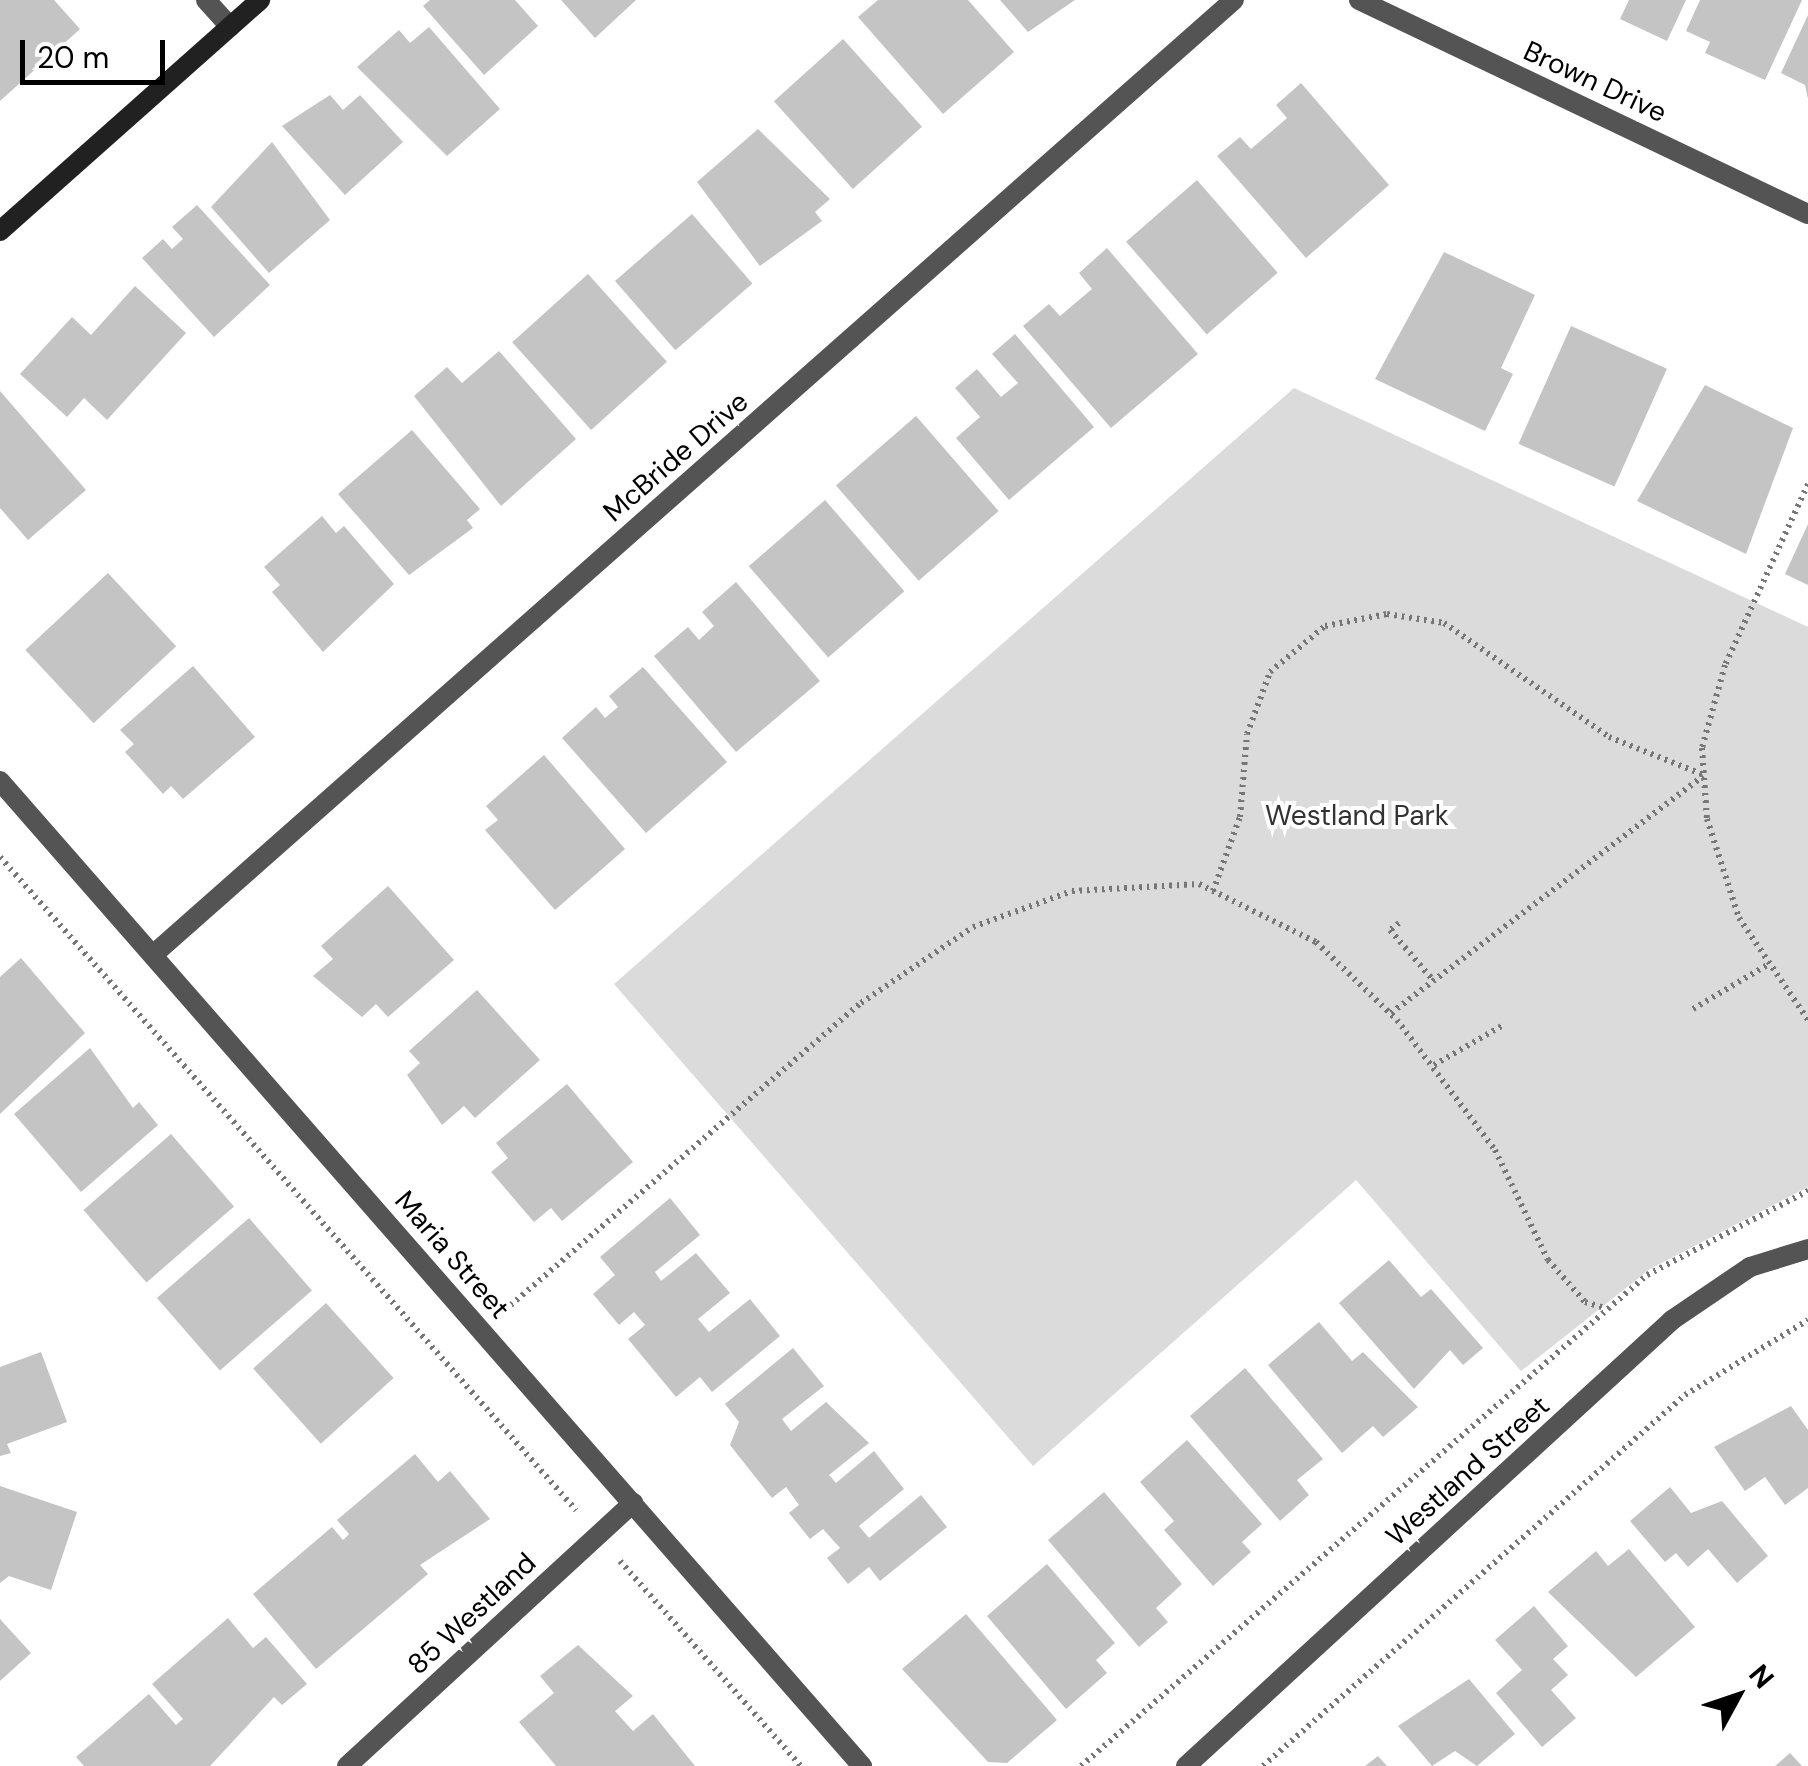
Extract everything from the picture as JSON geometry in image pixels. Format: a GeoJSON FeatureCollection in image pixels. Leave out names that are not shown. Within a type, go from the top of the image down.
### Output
{"type":"FeatureCollection","features":[{"type":"Feature","properties":{"kind":"street"},"geometry":{"type":"LineString","coordinates":[[206,0],[230,27]]}},
{"type":"Feature","properties":{"kind":"street"},"geometry":{"type":"LineString","coordinates":[[0,231],[260,0]]}},
{"type":"Feature","properties":{"kind":"street","name":"McBride Drive"},"geometry":{"type":"LineString","coordinates":[[154,954],[1234,0]]}},
{"type":"Feature","properties":{"kind":"street","name":"Brown Drive"},"geometry":{"type":"LineString","coordinates":[[1359,0],[1808,214]]}},
{"type":"Feature","properties":{"kind":"street","name":"Maria Street"},"geometry":{"type":"LineString","coordinates":[[0,781],[862,1766]]}},
{"type":"Feature","properties":{"kind":"street","name":"Westland Street"},"geometry":{"type":"LineString","coordinates":[[1186,1766],[1672,1320],[1750,1267],[1808,1250]]}},
{"type":"Feature","properties":{"kind":"street","name":"85 Westland"},"geometry":{"type":"LineString","coordinates":[[348,1766],[633,1503]]}},
{"type":"Feature","properties":{"kind":"path"},"geometry":{"type":"LineString","coordinates":[[1808,484],[1724,665],[1702,748],[1707,819],[1738,918],[1808,1020]]}},
{"type":"Feature","properties":{"kind":"path"},"geometry":{"type":"LineString","coordinates":[[1213,891],[1240,817],[1248,734],[1270,672],[1325,626],[1387,614],[1444,623],[1608,737],[1704,775]]}},
{"type":"Feature","properties":{"kind":"path"},"geometry":{"type":"LineString","coordinates":[[1390,1014],[1704,775]]}},
{"type":"Feature","properties":{"kind":"path"},"geometry":{"type":"LineString","coordinates":[[0,858],[802,1766]]}},
{"type":"Feature","properties":{"kind":"path"},"geometry":{"type":"LineString","coordinates":[[482,1330],[861,1004],[974,926],[1072,892],[1199,884],[1316,942],[1390,1014],[1434,1064],[1496,1150],[1548,1260],[1585,1302],[1605,1308]]}},
{"type":"Feature","properties":{"kind":"path"},"geometry":{"type":"LineString","coordinates":[[1399,923],[1390,930],[1433,980]]}},
{"type":"Feature","properties":{"kind":"path"},"geometry":{"type":"LineString","coordinates":[[1693,1009],[1767,964]]}},
{"type":"Feature","properties":{"kind":"path"},"geometry":{"type":"LineString","coordinates":[[1434,1064],[1505,1024]]}},
{"type":"Feature","properties":{"kind":"path"},"geometry":{"type":"LineString","coordinates":[[1082,1766],[1605,1308],[1686,1250],[1808,1191]]}},
{"type":"Feature","properties":{"kind":"path"},"geometry":{"type":"LineString","coordinates":[[1263,1766],[1685,1394],[1808,1320]]}},
{"type":"Feature","properties":{"kind":"green space","name":"Westland Park"},"geometry":{"type":"Polygon","coordinates":[[[1294,388],[1808,627],[1808,1187],[1650,1269],[1521,1371],[1356,1180],[1033,1466],[614,984],[1294,388]]]}},
{"type":"Feature","properties":{"kind":"building"},"geometry":{"type":"Polygon","coordinates":[[[0,0],[54,0],[80,29],[0,101],[0,0]]]}},
{"type":"Feature","properties":{"kind":"building"},"geometry":{"type":"Polygon","coordinates":[[[430,0],[515,0],[538,26],[484,75],[423,6],[430,0]]]}},
{"type":"Feature","properties":{"kind":"building"},"geometry":{"type":"Polygon","coordinates":[[[561,0],[636,0],[595,38],[561,0]]]}},
{"type":"Feature","properties":{"kind":"building"},"geometry":{"type":"Polygon","coordinates":[[[878,0],[968,0],[1014,52],[943,114],[858,17],[878,0]]]}},
{"type":"Feature","properties":{"kind":"building"},"geometry":{"type":"Polygon","coordinates":[[[1000,0],[1075,0],[1028,32],[1000,0]]]}},
{"type":"Feature","properties":{"kind":"building"},"geometry":{"type":"Polygon","coordinates":[[[1629,0],[1686,0],[1667,41],[1620,19],[1629,0]]]}},
{"type":"Feature","properties":{"kind":"building"},"geometry":{"type":"Polygon","coordinates":[[[1700,0],[1802,0],[1765,80],[1705,53],[1710,42],[1686,31],[1700,0]]]}},
{"type":"Feature","properties":{"kind":"building"},"geometry":{"type":"Polygon","coordinates":[[[1808,15],[1808,99],[1805,85],[1781,73],[1808,15]]]}},
{"type":"Feature","properties":{"kind":"building"},"geometry":{"type":"Polygon","coordinates":[[[429,27],[500,109],[447,156],[357,67],[399,30],[410,43],[429,27]]]}},
{"type":"Feature","properties":{"kind":"building"},"geometry":{"type":"Polygon","coordinates":[[[843,39],[922,127],[853,189],[774,101],[843,39]]]}},
{"type":"Feature","properties":{"kind":"building"},"geometry":{"type":"Polygon","coordinates":[[[1301,83],[1389,185],[1306,258],[1217,156],[1240,137],[1251,149],[1287,118],[1276,105],[1301,83]]]}},
{"type":"Feature","properties":{"kind":"building"},"geometry":{"type":"Polygon","coordinates":[[[330,95],[343,110],[360,95],[403,142],[345,195],[282,126],[330,95]]]}},
{"type":"Feature","properties":{"kind":"building"},"geometry":{"type":"Polygon","coordinates":[[[758,129],[830,199],[815,212],[822,221],[760,266],[697,182],[758,129]]]}},
{"type":"Feature","properties":{"kind":"building"},"geometry":{"type":"Polygon","coordinates":[[[272,142],[330,220],[269,273],[211,207],[272,142]]]}},
{"type":"Feature","properties":{"kind":"building"},"geometry":{"type":"Polygon","coordinates":[[[1197,180],[1278,273],[1207,334],[1126,242],[1197,180]]]}},
{"type":"Feature","properties":{"kind":"building"},"geometry":{"type":"Polygon","coordinates":[[[197,205],[270,285],[214,337],[142,258],[163,239],[172,249],[183,239],[172,227],[197,205]]]}},
{"type":"Feature","properties":{"kind":"building"},"geometry":{"type":"Polygon","coordinates":[[[692,214],[752,283],[675,350],[615,281],[692,214]]]}},
{"type":"Feature","properties":{"kind":"building"},"geometry":{"type":"Polygon","coordinates":[[[1107,248],[1198,354],[1111,428],[1023,326],[1049,304],[1060,316],[1092,289],[1079,273],[1107,248]]]}},
{"type":"Feature","properties":{"kind":"building"},"geometry":{"type":"Polygon","coordinates":[[[1444,252],[1535,295],[1501,368],[1513,374],[1485,431],[1375,379],[1444,252]]]}},
{"type":"Feature","properties":{"kind":"building"},"geometry":{"type":"Polygon","coordinates":[[[588,274],[667,362],[591,430],[512,342],[588,274]]]}},
{"type":"Feature","properties":{"kind":"building"},"geometry":{"type":"Polygon","coordinates":[[[135,286],[186,333],[107,420],[84,398],[67,417],[20,374],[72,317],[91,335],[135,286]]]}},
{"type":"Feature","properties":{"kind":"building"},"geometry":{"type":"Polygon","coordinates":[[[1571,326],[1667,369],[1614,487],[1519,444],[1571,326]]]}},
{"type":"Feature","properties":{"kind":"building"},"geometry":{"type":"Polygon","coordinates":[[[1015,334],[1094,427],[1009,500],[956,438],[980,417],[955,388],[977,369],[1001,397],[1018,383],[992,354],[1015,334]]]}},
{"type":"Feature","properties":{"kind":"building"},"geometry":{"type":"Polygon","coordinates":[[[499,351],[576,439],[501,506],[414,396],[447,367],[462,383],[499,351]]]}},
{"type":"Feature","properties":{"kind":"building"},"geometry":{"type":"Polygon","coordinates":[[[1705,385],[1793,428],[1746,554],[1637,501],[1705,385]]]}},
{"type":"Feature","properties":{"kind":"building"},"geometry":{"type":"Polygon","coordinates":[[[0,391],[86,490],[28,540],[0,508],[0,391]]]}},
{"type":"Feature","properties":{"kind":"building"},"geometry":{"type":"Polygon","coordinates":[[[916,416],[999,511],[919,581],[836,486],[916,416]]]}},
{"type":"Feature","properties":{"kind":"building"},"geometry":{"type":"Polygon","coordinates":[[[412,430],[480,509],[467,520],[473,528],[409,575],[338,494],[412,430]]]}},
{"type":"Feature","properties":{"kind":"building"},"geometry":{"type":"Polygon","coordinates":[[[825,500],[904,591],[828,658],[749,566],[825,500]]]}},
{"type":"Feature","properties":{"kind":"building"},"geometry":{"type":"Polygon","coordinates":[[[322,516],[336,533],[344,526],[394,584],[323,652],[272,592],[280,585],[264,567],[322,516]]]}},
{"type":"Feature","properties":{"kind":"building"},"geometry":{"type":"Polygon","coordinates":[[[1808,524],[1808,585],[1785,574],[1808,524]]]}},
{"type":"Feature","properties":{"kind":"building"},"geometry":{"type":"Polygon","coordinates":[[[108,573],[176,646],[94,723],[25,650],[108,573]]]}},
{"type":"Feature","properties":{"kind":"building"},"geometry":{"type":"Polygon","coordinates":[[[736,582],[820,681],[736,752],[654,656],[688,627],[699,640],[714,626],[702,612],[736,582]]]}},
{"type":"Feature","properties":{"kind":"building"},"geometry":{"type":"Polygon","coordinates":[[[193,666],[255,737],[183,799],[171,786],[163,794],[125,752],[134,744],[120,730],[193,666]]]}},
{"type":"Feature","properties":{"kind":"building"},"geometry":{"type":"Polygon","coordinates":[[[643,667],[727,762],[646,833],[562,738],[596,707],[605,718],[618,707],[609,696],[643,667]]]}},
{"type":"Feature","properties":{"kind":"building"},"geometry":{"type":"Polygon","coordinates":[[[544,755],[625,849],[555,910],[485,830],[498,820],[486,806],[544,755]]]}},
{"type":"Feature","properties":{"kind":"building"},"geometry":{"type":"Polygon","coordinates":[[[388,886],[454,960],[388,1017],[376,1004],[362,1017],[313,976],[333,959],[321,946],[388,886]]]}},
{"type":"Feature","properties":{"kind":"building"},"geometry":{"type":"Polygon","coordinates":[[[21,958],[85,1033],[0,1114],[0,977],[21,958]]]}},
{"type":"Feature","properties":{"kind":"building"},"geometry":{"type":"Polygon","coordinates":[[[477,990],[540,1060],[475,1118],[464,1106],[442,1125],[407,1075],[420,1063],[409,1051],[477,990]]]}},
{"type":"Feature","properties":{"kind":"building"},"geometry":{"type":"Polygon","coordinates":[[[90,1048],[133,1108],[139,1102],[158,1125],[81,1192],[14,1114],[90,1048]]]}},
{"type":"Feature","properties":{"kind":"building"},"geometry":{"type":"Polygon","coordinates":[[[567,1084],[633,1162],[562,1221],[551,1208],[534,1222],[491,1172],[508,1158],[496,1143],[567,1084]]]}},
{"type":"Feature","properties":{"kind":"building"},"geometry":{"type":"Polygon","coordinates":[[[171,1134],[234,1206],[146,1283],[83,1210],[171,1134]]]}},
{"type":"Feature","properties":{"kind":"building"},"geometry":{"type":"Polygon","coordinates":[[[670,1198],[700,1235],[655,1272],[661,1281],[696,1253],[730,1293],[698,1319],[709,1332],[750,1299],[780,1336],[712,1392],[700,1377],[676,1397],[628,1339],[645,1325],[634,1312],[619,1325],[593,1294],[615,1275],[600,1257],[670,1198]]]}},
{"type":"Feature","properties":{"kind":"building"},"geometry":{"type":"Polygon","coordinates":[[[249,1218],[312,1290],[220,1370],[157,1298],[249,1218]]]}},
{"type":"Feature","properties":{"kind":"building"},"geometry":{"type":"Polygon","coordinates":[[[1389,1260],[1421,1297],[1431,1289],[1483,1348],[1463,1365],[1450,1350],[1414,1389],[1339,1303],[1389,1260]]]}},
{"type":"Feature","properties":{"kind":"building"},"geometry":{"type":"Polygon","coordinates":[[[326,1303],[394,1378],[321,1444],[253,1369],[326,1303]]]}},
{"type":"Feature","properties":{"kind":"building"},"geometry":{"type":"Polygon","coordinates":[[[1319,1322],[1352,1361],[1363,1352],[1418,1407],[1383,1437],[1373,1426],[1342,1453],[1268,1365],[1319,1322]]]}},
{"type":"Feature","properties":{"kind":"building"},"geometry":{"type":"Polygon","coordinates":[[[793,1348],[824,1386],[782,1419],[791,1431],[826,1402],[869,1443],[829,1475],[836,1483],[874,1451],[904,1489],[859,1526],[869,1538],[921,1495],[947,1527],[880,1581],[869,1567],[848,1584],[827,1558],[840,1548],[823,1529],[810,1539],[789,1513],[799,1505],[786,1487],[772,1498],[730,1445],[739,1422],[725,1404],[793,1348]]]}},
{"type":"Feature","properties":{"kind":"building"},"geometry":{"type":"Polygon","coordinates":[[[41,1352],[67,1422],[7,1444],[11,1453],[0,1456],[0,1367],[41,1352]]]}},
{"type":"Feature","properties":{"kind":"building"},"geometry":{"type":"Polygon","coordinates":[[[1245,1368],[1323,1459],[1297,1480],[1309,1495],[1280,1521],[1190,1416],[1245,1368]]]}},
{"type":"Feature","properties":{"kind":"building"},"geometry":{"type":"Polygon","coordinates":[[[1791,1406],[1808,1430],[1808,1488],[1785,1505],[1765,1477],[1745,1491],[1714,1447],[1791,1406]]]}},
{"type":"Feature","properties":{"kind":"building"},"geometry":{"type":"Polygon","coordinates":[[[1187,1440],[1262,1524],[1242,1542],[1251,1552],[1213,1586],[1164,1530],[1174,1521],[1140,1482],[1187,1440]]]}},
{"type":"Feature","properties":{"kind":"building"},"geometry":{"type":"Polygon","coordinates":[[[415,1454],[438,1482],[450,1471],[490,1519],[420,1565],[428,1574],[316,1669],[253,1594],[332,1527],[343,1540],[349,1534],[337,1520],[415,1454]]]}},
{"type":"Feature","properties":{"kind":"building"},"geometry":{"type":"Polygon","coordinates":[[[0,1486],[77,1512],[51,1590],[9,1576],[0,1583],[0,1486]]]}},
{"type":"Feature","properties":{"kind":"building"},"geometry":{"type":"Polygon","coordinates":[[[1670,1487],[1691,1513],[1722,1501],[1768,1556],[1737,1583],[1708,1549],[1688,1567],[1676,1553],[1665,1562],[1630,1521],[1670,1487]]]}},
{"type":"Feature","properties":{"kind":"building"},"geometry":{"type":"Polygon","coordinates":[[[1104,1492],[1182,1584],[1156,1608],[1168,1622],[1139,1647],[1048,1540],[1104,1492]]]}},
{"type":"Feature","properties":{"kind":"building"},"geometry":{"type":"Polygon","coordinates":[[[1629,1549],[1695,1627],[1636,1677],[1548,1592],[1596,1551],[1608,1566],[1629,1549]]]}},
{"type":"Feature","properties":{"kind":"building"},"geometry":{"type":"Polygon","coordinates":[[[1047,1564],[1115,1643],[1096,1660],[1107,1673],[1066,1709],[987,1616],[1047,1564]]]}},
{"type":"Feature","properties":{"kind":"building"},"geometry":{"type":"Polygon","coordinates":[[[1534,1606],[1568,1646],[1553,1659],[1568,1675],[1551,1690],[1576,1718],[1542,1747],[1496,1693],[1522,1670],[1495,1640],[1534,1606]]]}},
{"type":"Feature","properties":{"kind":"building"},"geometry":{"type":"Polygon","coordinates":[[[966,1614],[1057,1720],[1007,1763],[988,1762],[902,1669],[966,1614]]]}},
{"type":"Feature","properties":{"kind":"building"},"geometry":{"type":"Polygon","coordinates":[[[228,1618],[253,1648],[266,1637],[307,1684],[282,1705],[274,1697],[210,1766],[84,1766],[76,1757],[149,1694],[176,1725],[183,1719],[152,1684],[228,1618]]]}},
{"type":"Feature","properties":{"kind":"building"},"geometry":{"type":"Polygon","coordinates":[[[0,1619],[31,1653],[0,1681],[0,1619]]]}},
{"type":"Feature","properties":{"kind":"building"},"geometry":{"type":"Polygon","coordinates":[[[578,1645],[633,1696],[615,1711],[633,1731],[653,1714],[695,1766],[556,1766],[519,1722],[554,1693],[540,1676],[578,1645]]]}},
{"type":"Feature","properties":{"kind":"building"},"geometry":{"type":"Polygon","coordinates":[[[1469,1679],[1515,1734],[1477,1766],[1455,1751],[1432,1766],[1398,1726],[1469,1679]]]}},
{"type":"Feature","properties":{"kind":"building"},"geometry":{"type":"Polygon","coordinates":[[[1790,1753],[1802,1766],[1775,1766],[1790,1753]]]}},
{"type":"Feature","properties":{"kind":"building"},"geometry":{"type":"Polygon","coordinates":[[[1378,1756],[1387,1766],[1365,1766],[1378,1756]]]}}]}
